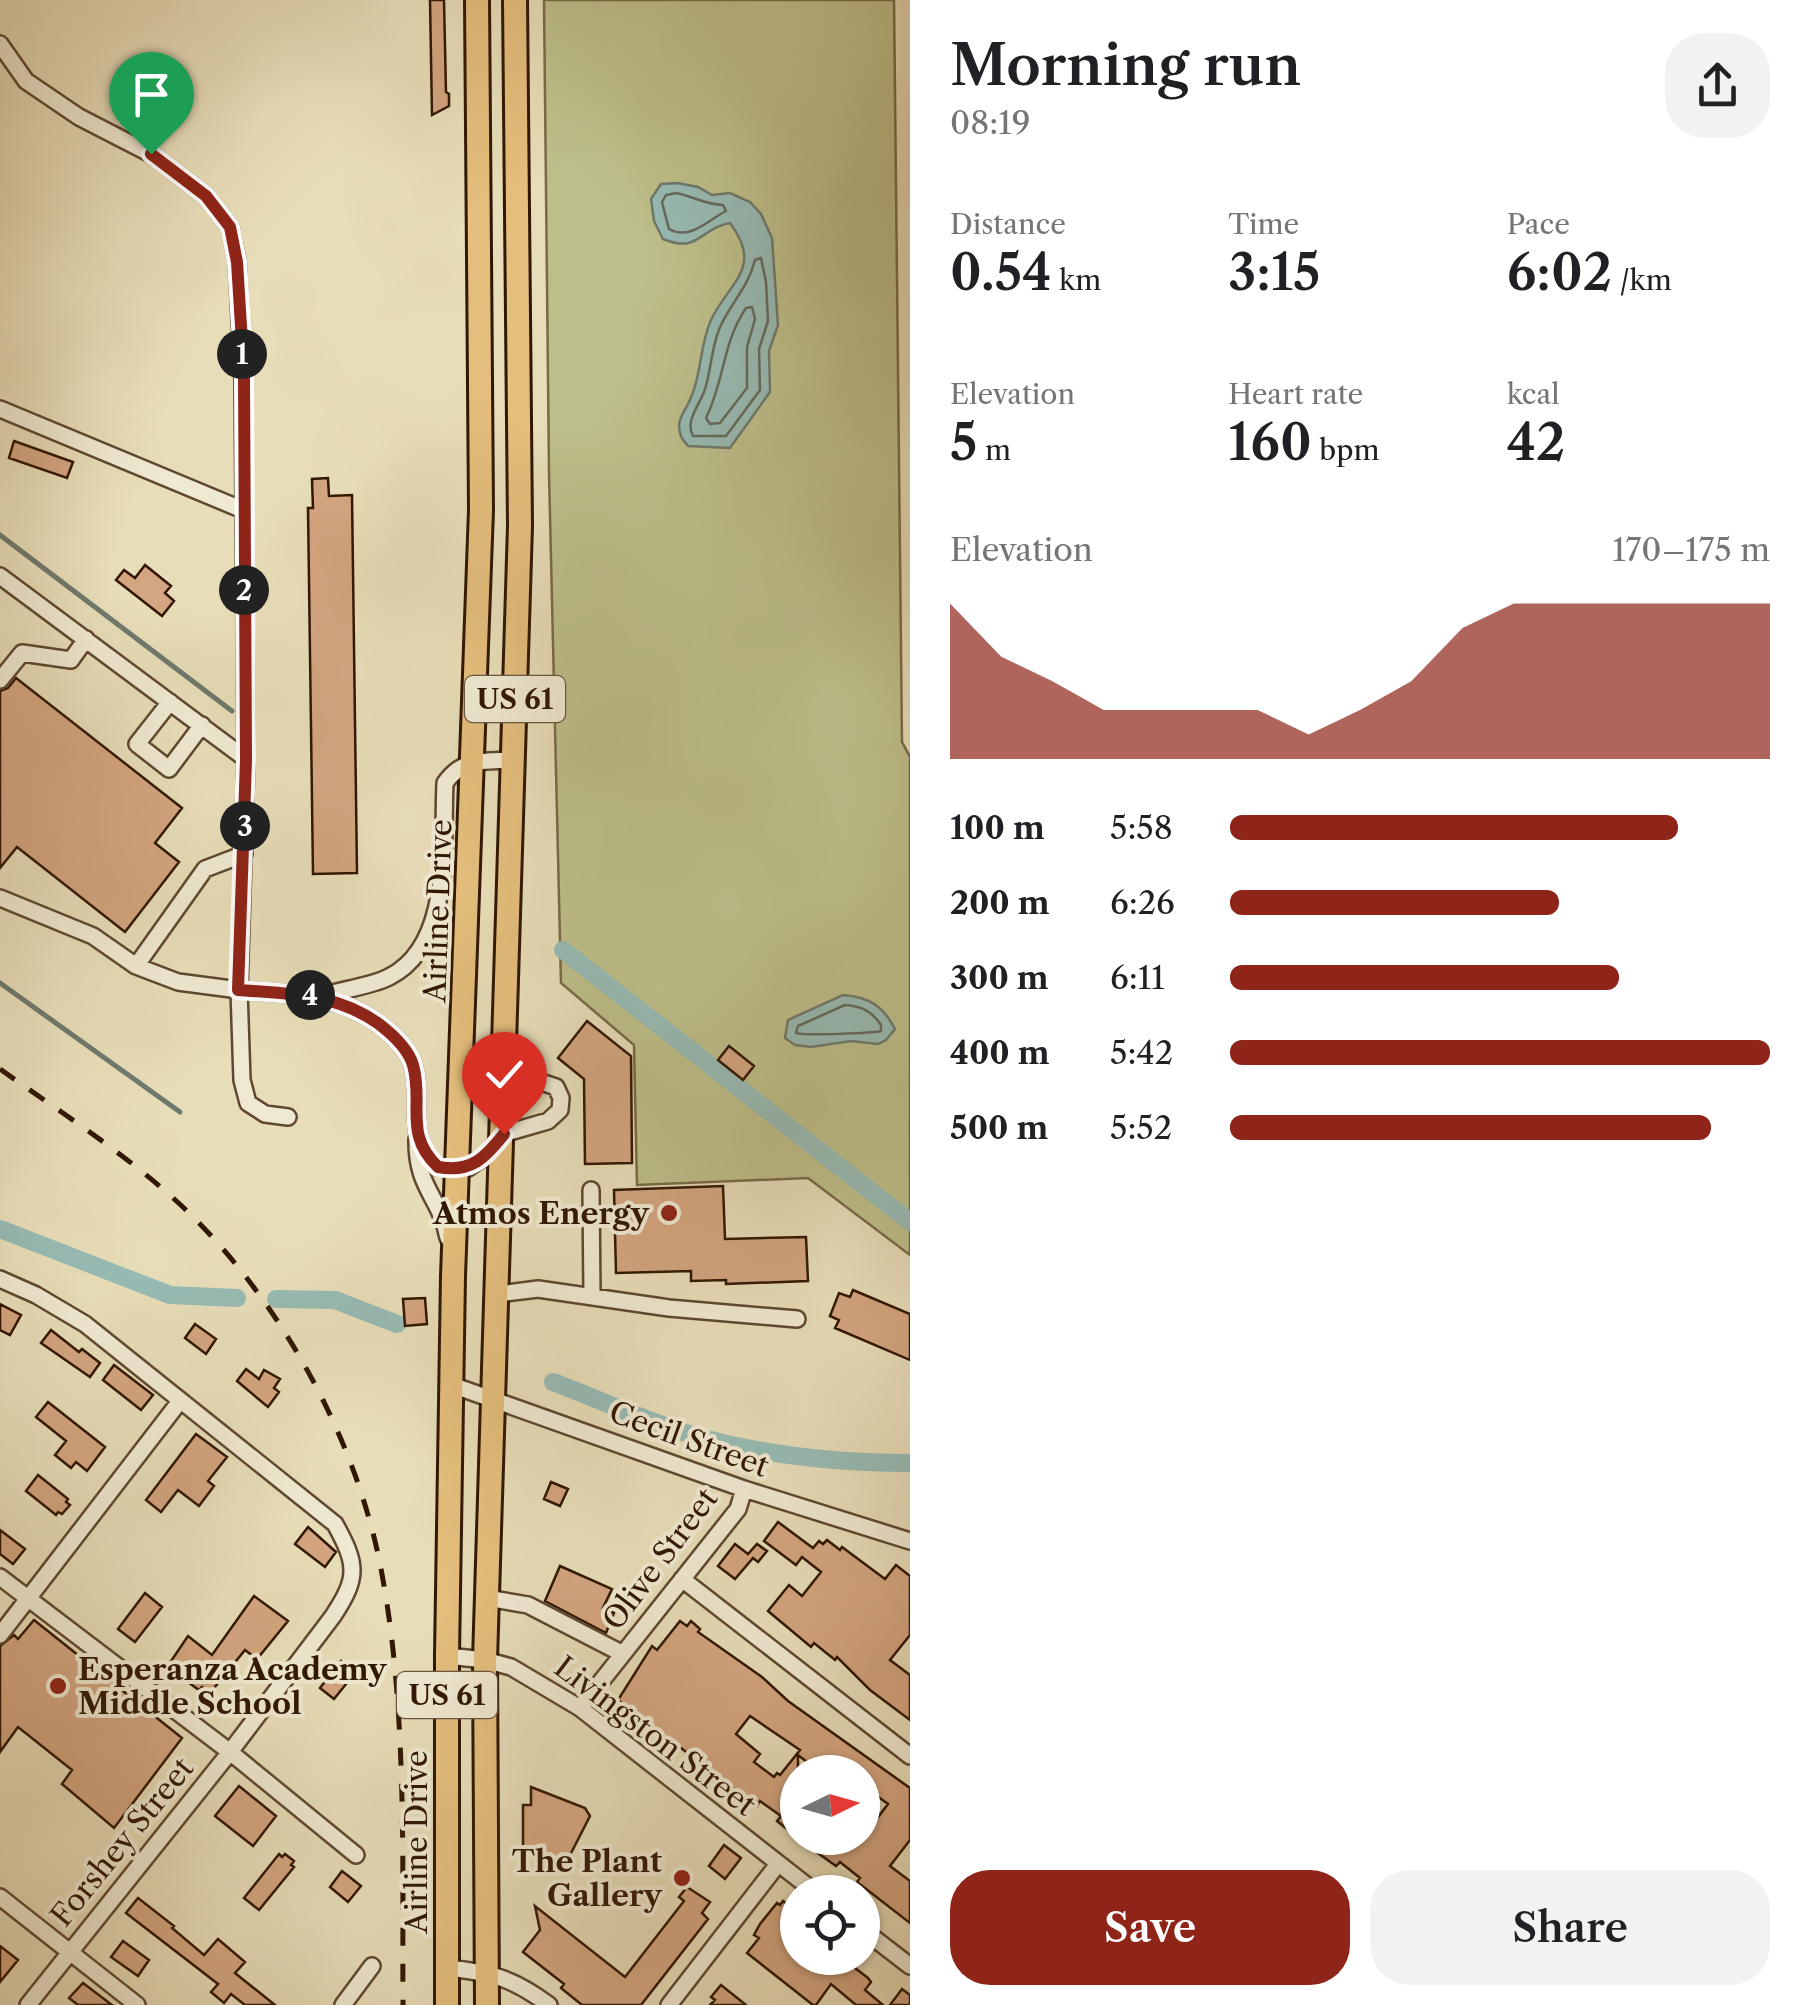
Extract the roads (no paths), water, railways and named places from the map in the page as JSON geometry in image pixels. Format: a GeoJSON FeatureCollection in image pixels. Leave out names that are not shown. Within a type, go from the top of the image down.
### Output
{"type":"FeatureCollection","features":[{"type":"Feature","properties":{"kind":"highway","name":"Airline Drive"},"geometry":{"type":"LineString","coordinates":[[447,2005],[447,1656],[454,1276],[481,510],[478,0]]}},
{"type":"Feature","properties":{"kind":"highway","name":"US 61"},"geometry":{"type":"LineString","coordinates":[[487,2005],[485,1660],[520,526],[515,0]]}},
{"type":"Feature","properties":{"kind":"street"},"geometry":{"type":"LineString","coordinates":[[0,44],[26,81],[79,117],[151,154],[206,196],[230,227],[237,262],[244,374],[246,760],[238,990],[242,1080],[248,1104],[265,1114],[288,1117]]}},
{"type":"Feature","properties":{"kind":"street"},"geometry":{"type":"LineString","coordinates":[[0,409],[244,510]]}},
{"type":"Feature","properties":{"kind":"street"},"geometry":{"type":"LineString","coordinates":[[0,576],[246,760]]}},
{"type":"Feature","properties":{"kind":"street"},"geometry":{"type":"LineString","coordinates":[[0,680],[22,653],[71,660],[86,639]]}},
{"type":"Feature","properties":{"kind":"street"},"geometry":{"type":"LineString","coordinates":[[170,702],[136,744],[169,769],[202,725]]}},
{"type":"Feature","properties":{"kind":"street"},"geometry":{"type":"LineString","coordinates":[[321,996],[389,978],[409,960],[427,936],[439,909],[445,783],[455,768],[514,760]]}},
{"type":"Feature","properties":{"kind":"street"},"geometry":{"type":"LineString","coordinates":[[136,966],[205,869],[244,854]]}},
{"type":"Feature","properties":{"kind":"street"},"geometry":{"type":"LineString","coordinates":[[0,898],[93,936],[136,966],[178,982],[321,996],[359,1010],[396,1037],[413,1065],[419,1175],[445,1222],[454,1276]]}},
{"type":"Feature","properties":{"kind":"street"},"geometry":{"type":"LineString","coordinates":[[416,1135],[438,1167],[457,1169],[478,1162],[504,1134],[548,1121],[560,1110],[561,1098],[556,1087],[505,1070]]}},
{"type":"Feature","properties":{"kind":"street"},"geometry":{"type":"LineString","coordinates":[[591,1190],[592,1297]]}},
{"type":"Feature","properties":{"kind":"street"},"geometry":{"type":"LineString","coordinates":[[0,1280],[57,1306],[180,1402],[0,1635]]}},
{"type":"Feature","properties":{"kind":"street"},"geometry":{"type":"LineString","coordinates":[[498,1294],[538,1289],[669,1308],[797,1319]]}},
{"type":"Feature","properties":{"kind":"street","name":"Cecil Street"},"geometry":{"type":"LineString","coordinates":[[452,1384],[744,1489],[910,1537]]}},
{"type":"Feature","properties":{"kind":"street","name":"Forshey Street"},"geometry":{"type":"LineString","coordinates":[[28,2005],[230,1752],[348,1593],[353,1563],[335,1524],[180,1402]]}},
{"type":"Feature","properties":{"kind":"street","name":"Olive Street"},"geometry":{"type":"LineString","coordinates":[[580,1708],[738,1509],[744,1489]]}},
{"type":"Feature","properties":{"kind":"street"},"geometry":{"type":"LineString","coordinates":[[0,1577],[230,1752],[356,1855]]}},
{"type":"Feature","properties":{"kind":"street"},"geometry":{"type":"LineString","coordinates":[[682,1579],[910,1756]]}},
{"type":"Feature","properties":{"kind":"street"},"geometry":{"type":"LineString","coordinates":[[487,1598],[528,1605],[623,1654]]}},
{"type":"Feature","properties":{"kind":"street","name":"Livingston Street"},"geometry":{"type":"LineString","coordinates":[[447,1656],[485,1660],[521,1672],[580,1708],[793,1875]]}},
{"type":"Feature","properties":{"kind":"street"},"geometry":{"type":"LineString","coordinates":[[669,2005],[778,1864]]}},
{"type":"Feature","properties":{"kind":"street"},"geometry":{"type":"LineString","coordinates":[[0,1897],[137,2005]]}},
{"type":"Feature","properties":{"kind":"street"},"geometry":{"type":"LineString","coordinates":[[880,1943],[910,1966]]}},
{"type":"Feature","properties":{"kind":"street"},"geometry":{"type":"LineString","coordinates":[[343,2005],[372,1966]]}},
{"type":"Feature","properties":{"kind":"street"},"geometry":{"type":"LineString","coordinates":[[446,1968],[486,1971],[507,1978],[549,2005]]}},
{"type":"Feature","properties":{"kind":"water"},"geometry":{"type":"Polygon","coordinates":[[[661,184],[698,187],[712,195],[730,193],[750,202],[761,214],[772,238],[778,325],[769,351],[770,392],[730,448],[688,446],[679,425],[693,394],[707,330],[740,274],[744,252],[730,223],[684,244],[663,239],[654,221],[651,199],[661,184]]]}},
{"type":"Feature","properties":{"kind":"water"},"geometry":{"type":"Polygon","coordinates":[[[843,995],[868,1001],[885,1014],[895,1029],[886,1040],[878,1044],[851,1041],[811,1047],[795,1045],[785,1038],[788,1020],[843,995]]]}},
{"type":"Feature","properties":{"kind":"waterway"},"geometry":{"type":"LineString","coordinates":[[0,535],[232,711]]}},
{"type":"Feature","properties":{"kind":"waterway"},"geometry":{"type":"LineString","coordinates":[[563,950],[910,1222]]}},
{"type":"Feature","properties":{"kind":"waterway"},"geometry":{"type":"LineString","coordinates":[[0,983],[180,1112]]}},
{"type":"Feature","properties":{"kind":"waterway"},"geometry":{"type":"LineString","coordinates":[[0,1229],[170,1295],[237,1298]]}},
{"type":"Feature","properties":{"kind":"waterway"},"geometry":{"type":"LineString","coordinates":[[276,1299],[335,1300],[397,1324]]}},
{"type":"Feature","properties":{"kind":"waterway"},"geometry":{"type":"LineString","coordinates":[[553,1382],[716,1441],[799,1456],[910,1463]]}},
{"type":"Feature","properties":{"kind":"railway"},"geometry":{"type":"LineString","coordinates":[[0,1069],[120,1154],[221,1246],[281,1327],[331,1417],[351,1464],[379,1559],[395,1668],[402,1780],[403,2005]]}},
{"type":"Feature","properties":{"kind":"place","name":"Atmos Energy"},"geometry":{"type":"Point","coordinates":[669,1213]}},
{"type":"Feature","properties":{"kind":"place","name":"Esperanza Academy Middle School"},"geometry":{"type":"Point","coordinates":[58,1686]}},
{"type":"Feature","properties":{"kind":"place","name":"The Plant Gallery"},"geometry":{"type":"Point","coordinates":[682,1878]}}]}
